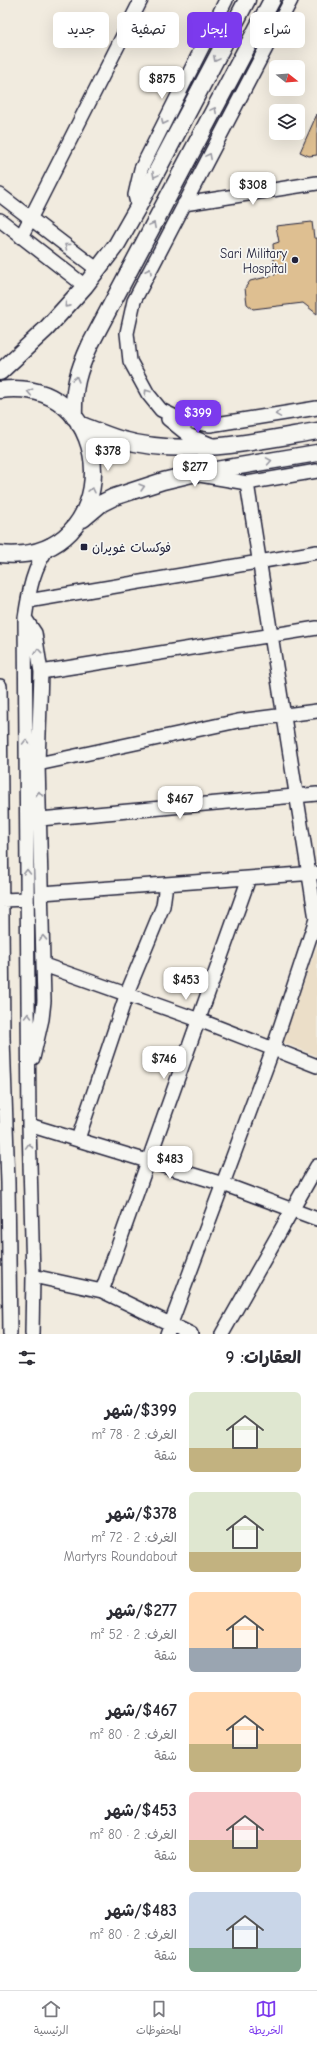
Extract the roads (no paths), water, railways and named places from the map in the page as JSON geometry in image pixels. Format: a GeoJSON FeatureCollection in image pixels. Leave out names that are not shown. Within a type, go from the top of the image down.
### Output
{"type":"FeatureCollection","features":[{"type":"Feature","properties":{"kind":"main road"},"geometry":{"type":"LineString","coordinates":[[0,372],[46,328],[85,286],[117,244],[247,0]]}},
{"type":"Feature","properties":{"kind":"main road"},"geometry":{"type":"LineString","coordinates":[[76,421],[74,396],[76,377],[90,345],[272,0]]}},
{"type":"Feature","properties":{"kind":"main road"},"geometry":{"type":"LineString","coordinates":[[0,390],[17,389],[38,393],[58,403],[76,421],[92,452],[94,477],[89,502],[73,528]]}},
{"type":"Feature","properties":{"kind":"main road"},"geometry":{"type":"LineString","coordinates":[[76,421],[121,439],[148,445],[193,448],[218,447],[317,431]]}},
{"type":"Feature","properties":{"kind":"main road"},"geometry":{"type":"LineString","coordinates":[[0,554],[26,554],[50,545],[73,528],[94,509],[114,497],[157,483],[192,474],[317,453]]}},
{"type":"Feature","properties":{"kind":"street"},"geometry":{"type":"LineString","coordinates":[[21,237],[141,0]]}},
{"type":"Feature","properties":{"kind":"street"},"geometry":{"type":"LineString","coordinates":[[138,207],[135,195],[141,169],[226,0]]}},
{"type":"Feature","properties":{"kind":"street"},"geometry":{"type":"LineString","coordinates":[[218,447],[199,441],[169,420],[148,394],[136,375],[130,361],[127,333],[134,301],[291,0]]}},
{"type":"Feature","properties":{"kind":"street"},"geometry":{"type":"LineString","coordinates":[[184,204],[317,183]]}},
{"type":"Feature","properties":{"kind":"street"},"geometry":{"type":"LineString","coordinates":[[0,195],[98,270]]}},
{"type":"Feature","properties":{"kind":"street"},"geometry":{"type":"LineString","coordinates":[[0,220],[85,286]]}},
{"type":"Feature","properties":{"kind":"street"},"geometry":{"type":"LineString","coordinates":[[161,410],[182,420],[210,425],[317,408]]}},
{"type":"Feature","properties":{"kind":"street"},"geometry":{"type":"LineString","coordinates":[[192,474],[247,483],[317,471]]}},
{"type":"Feature","properties":{"kind":"street"},"geometry":{"type":"LineString","coordinates":[[169,1328],[273,1049],[317,919],[313,873],[297,797],[283,715],[272,636],[247,483]]}},
{"type":"Feature","properties":{"kind":"street"},"geometry":{"type":"LineString","coordinates":[[32,1334],[33,1276],[28,1125],[26,618],[28,600],[37,567],[50,545]]}},
{"type":"Feature","properties":{"kind":"street"},"geometry":{"type":"LineString","coordinates":[[28,600],[259,560],[317,552]]}},
{"type":"Feature","properties":{"kind":"street"},"geometry":{"type":"LineString","coordinates":[[26,618],[35,633],[41,672],[38,764],[44,965],[42,1019],[28,1073]]}},
{"type":"Feature","properties":{"kind":"street"},"geometry":{"type":"LineString","coordinates":[[41,672],[317,628]]}},
{"type":"Feature","properties":{"kind":"street"},"geometry":{"type":"LineString","coordinates":[[0,686],[4,1280],[10,1334]]}},
{"type":"Feature","properties":{"kind":"street"},"geometry":{"type":"LineString","coordinates":[[38,764],[238,721],[317,711]]}},
{"type":"Feature","properties":{"kind":"street"},"geometry":{"type":"LineString","coordinates":[[40,819],[317,794]]}},
{"type":"Feature","properties":{"kind":"street"},"geometry":{"type":"LineString","coordinates":[[42,893],[313,873]]}},
{"type":"Feature","properties":{"kind":"street"},"geometry":{"type":"LineString","coordinates":[[102,1291],[249,878]]}},
{"type":"Feature","properties":{"kind":"street"},"geometry":{"type":"LineString","coordinates":[[78,1139],[127,993],[163,906],[166,884]]}},
{"type":"Feature","properties":{"kind":"street"},"geometry":{"type":"LineString","coordinates":[[2,900],[27,899]]}},
{"type":"Feature","properties":{"kind":"street"},"geometry":{"type":"LineString","coordinates":[[44,965],[127,993],[317,1066]]}},
{"type":"Feature","properties":{"kind":"street"},"geometry":{"type":"LineString","coordinates":[[28,1125],[149,1160],[223,1184],[317,1218]]}},
{"type":"Feature","properties":{"kind":"street"},"geometry":{"type":"LineString","coordinates":[[222,1334],[317,1166]]}},
{"type":"Feature","properties":{"kind":"street"},"geometry":{"type":"LineString","coordinates":[[4,1182],[30,1185]]}},
{"type":"Feature","properties":{"kind":"street"},"geometry":{"type":"LineString","coordinates":[[33,1276],[102,1291],[169,1328],[191,1334]]}},
{"type":"Feature","properties":{"kind":"place","name":"Sari Military Hospital"},"geometry":{"type":"Point","coordinates":[295,260]}},
{"type":"Feature","properties":{"kind":"place","name":"فوكسات غويران"},"geometry":{"type":"Point","coordinates":[84,547]}}]}
